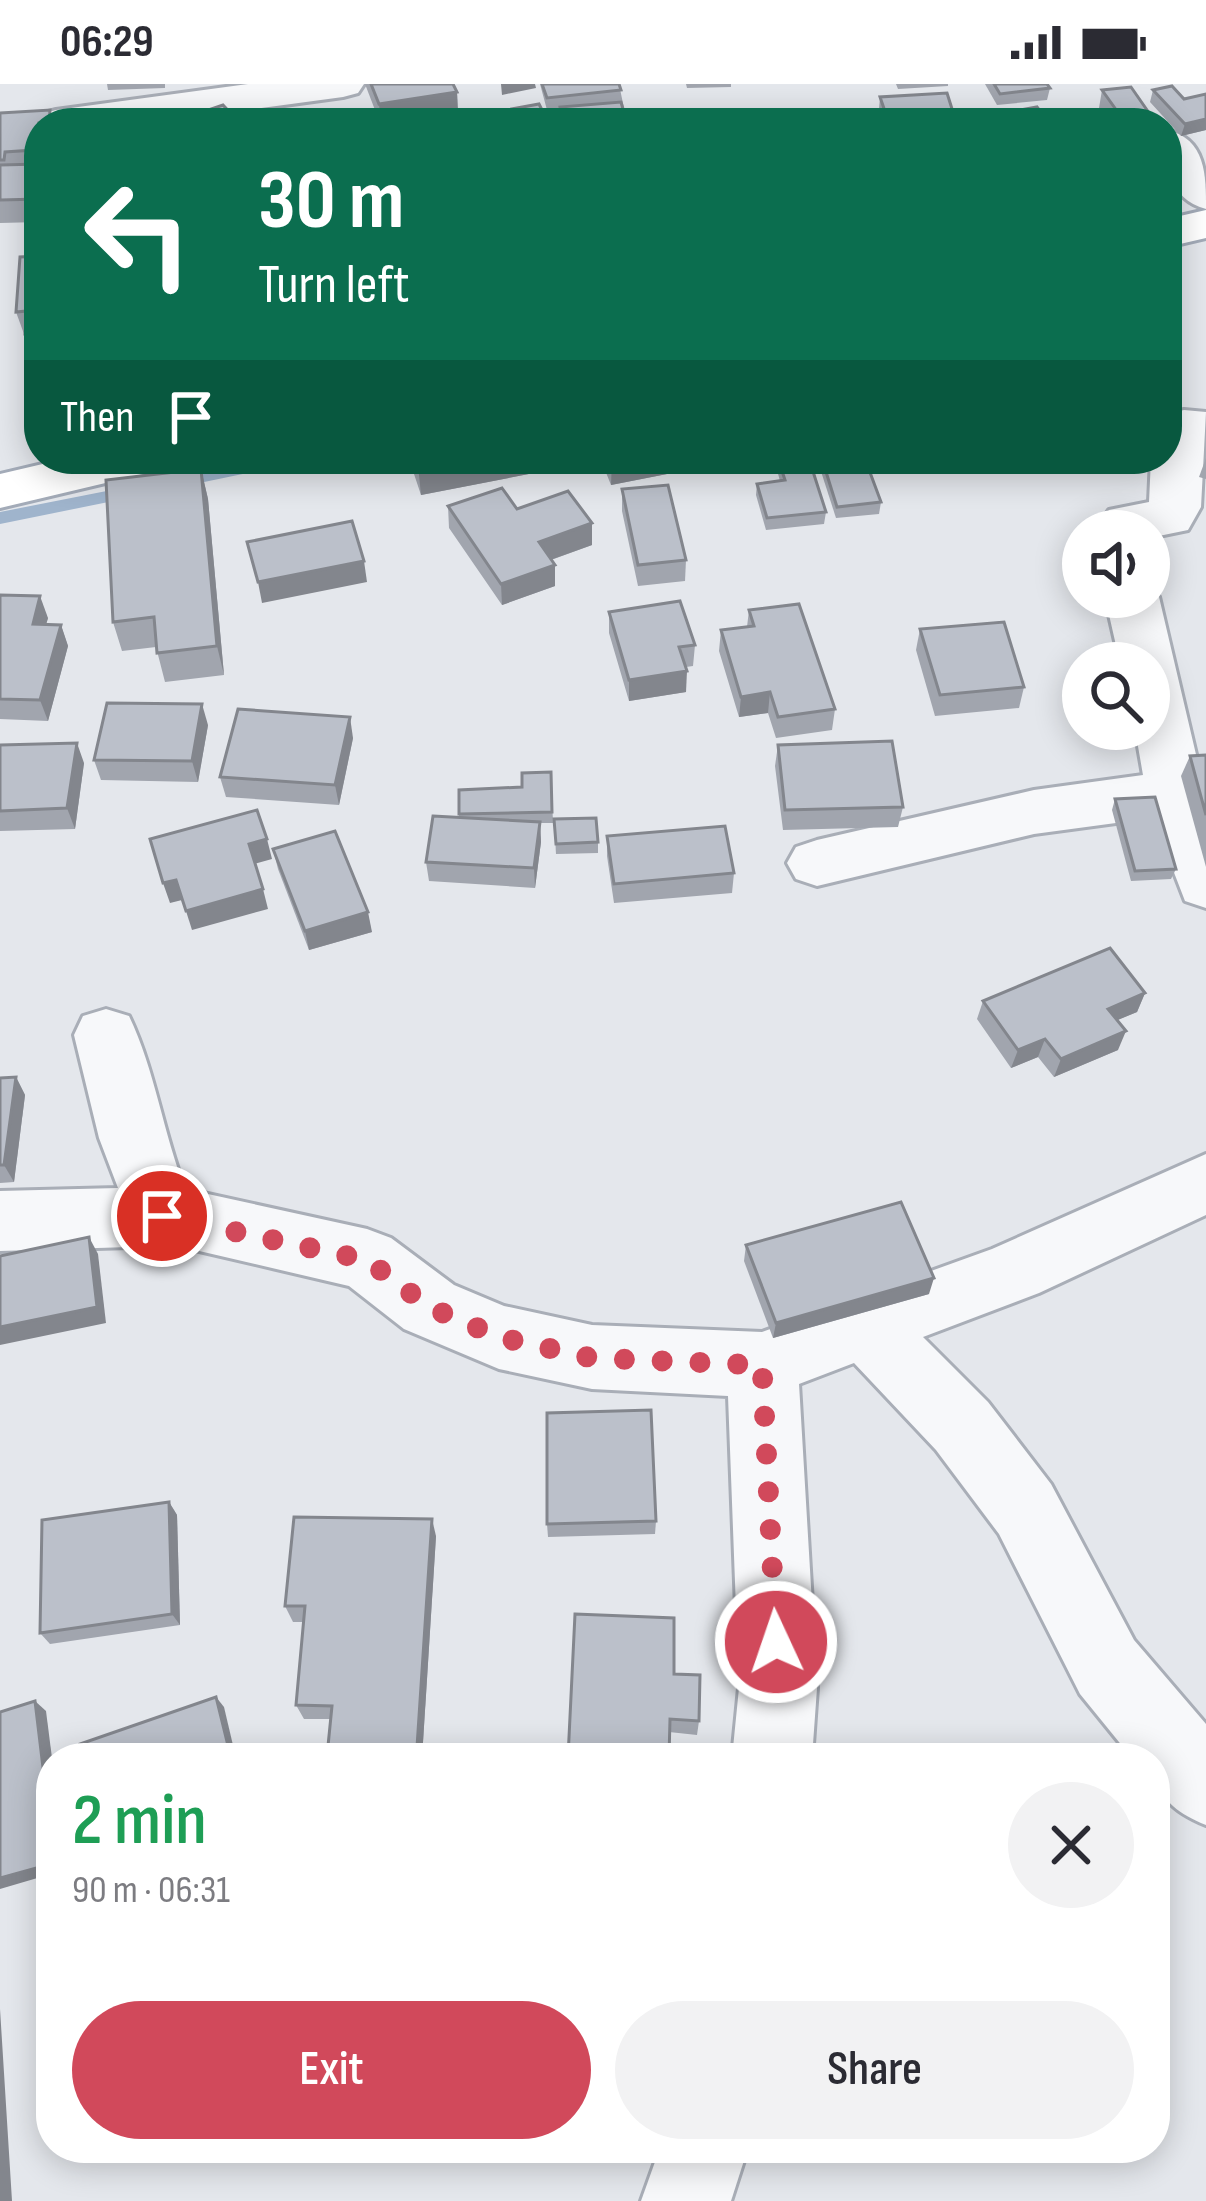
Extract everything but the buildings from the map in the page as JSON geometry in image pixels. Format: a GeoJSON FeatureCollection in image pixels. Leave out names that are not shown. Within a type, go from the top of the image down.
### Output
{"type":"FeatureCollection","features":[{"type":"Feature","properties":{"kind":"main road"},"geometry":{"type":"LineString","coordinates":[[0,490],[71,474]]}},
{"type":"Feature","properties":{"kind":"street"},"geometry":{"type":"LineString","coordinates":[[164,108],[343,84]]}},
{"type":"Feature","properties":{"kind":"street"},"geometry":{"type":"LineString","coordinates":[[1182,163],[1206,195]]}},
{"type":"Feature","properties":{"kind":"street"},"geometry":{"type":"LineString","coordinates":[[1170,515],[1176,474]]}},
{"type":"Feature","properties":{"kind":"street"},"geometry":{"type":"LineString","coordinates":[[1169,750],[1188,849],[1206,884]]}},
{"type":"Feature","properties":{"kind":"street"},"geometry":{"type":"LineString","coordinates":[[817,863],[1034,812],[1175,793]]}},
{"type":"Feature","properties":{"kind":"street"},"geometry":{"type":"LineString","coordinates":[[106,1034],[132,1138],[162,1216]]}},
{"type":"Feature","properties":{"kind":"street"},"geometry":{"type":"LineString","coordinates":[[0,1221],[162,1216],[367,1260],[429,1307],[499,1337],[592,1358],[762,1365],[1015,1271],[1206,1183]]}},
{"type":"Feature","properties":{"kind":"street"},"geometry":{"type":"LineString","coordinates":[[866,1326],[962,1426],[1025,1509],[1107,1666],[1206,1786]]}},
{"type":"Feature","properties":{"kind":"street"},"geometry":{"type":"LineString","coordinates":[[762,1365],[778,1688],[773,1743]]}},
{"type":"Feature","properties":{"kind":"street"},"geometry":{"type":"LineString","coordinates":[[686,2201],[699,2163]]}},
{"type":"Feature","properties":{"kind":"waterway"},"geometry":{"type":"LineString","coordinates":[[180,482],[219,474]]}},
{"type":"Feature","properties":{"kind":"waterway"},"geometry":{"type":"LineString","coordinates":[[0,518],[132,492]]}},
{"type":"Feature","properties":{"kind":"route"},"geometry":{"type":"LineString","coordinates":[[162,1216],[264,1234],[367,1260],[429,1307],[499,1337],[592,1358],[762,1365],[776,1642]]}}]}
